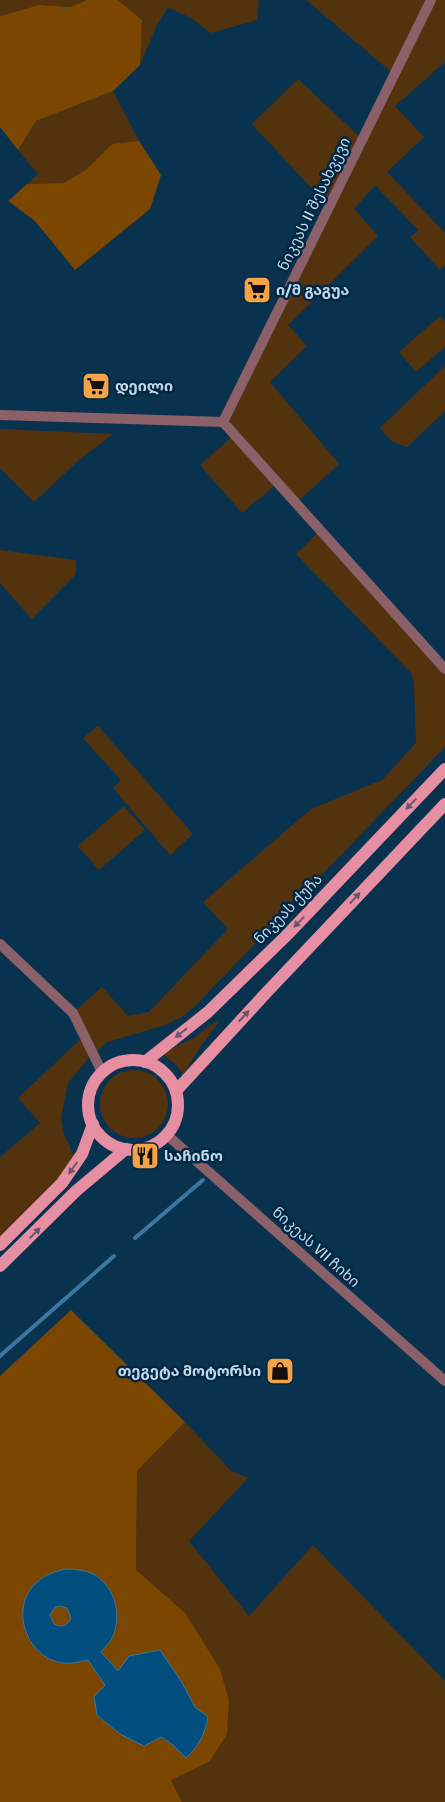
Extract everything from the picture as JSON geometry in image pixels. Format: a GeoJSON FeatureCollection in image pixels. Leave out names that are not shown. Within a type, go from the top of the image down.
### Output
{"type":"FeatureCollection","features":[{"type":"Feature","properties":{"kind":"main road","name":"ნიკეას ქუჩა"},"geometry":{"type":"LineString","coordinates":[[145,1062],[208,1012],[286,936],[445,769]]}},
{"type":"Feature","properties":{"kind":"main road"},"geometry":{"type":"LineString","coordinates":[[176,1091],[445,804]]}},
{"type":"Feature","properties":{"kind":"main road"},"geometry":{"type":"LineString","coordinates":[[128,1060],[145,1062],[158,1067],[169,1078],[176,1091],[178,1107],[175,1122],[167,1135],[154,1144],[140,1149],[126,1149],[112,1144],[101,1136],[93,1124],[89,1111],[89,1096],[94,1083],[102,1072],[114,1064],[128,1060]]}},
{"type":"Feature","properties":{"kind":"main road"},"geometry":{"type":"LineString","coordinates":[[0,1245],[62,1183],[82,1154],[93,1124]]}},
{"type":"Feature","properties":{"kind":"main road"},"geometry":{"type":"LineString","coordinates":[[0,1266],[76,1191],[126,1149]]}},
{"type":"Feature","properties":{"kind":"street","name":"ნიკეას II შესახვევი"},"geometry":{"type":"LineString","coordinates":[[223,422],[431,0]]}},
{"type":"Feature","properties":{"kind":"street"},"geometry":{"type":"LineString","coordinates":[[0,415],[223,422],[445,669]]}},
{"type":"Feature","properties":{"kind":"street"},"geometry":{"type":"LineString","coordinates":[[0,944],[73,1013],[102,1072]]}},
{"type":"Feature","properties":{"kind":"street","name":"ნიკეას VII ჩიხი"},"geometry":{"type":"LineString","coordinates":[[167,1135],[445,1381]]}},
{"type":"Feature","properties":{"kind":"shaded area"},"geometry":{"type":"Polygon","coordinates":[[[0,0],[87,0],[70,7],[39,5],[0,16],[0,0]]]}},
{"type":"Feature","properties":{"kind":"shaded area"},"geometry":{"type":"Polygon","coordinates":[[[87,0],[118,0],[142,20],[140,65],[113,91],[36,121],[18,150],[0,127],[0,16],[39,5],[70,7],[87,0]]]}},
{"type":"Feature","properties":{"kind":"shaded area"},"geometry":{"type":"Polygon","coordinates":[[[118,0],[259,0],[257,20],[211,33],[191,18],[168,7],[157,25],[140,65],[142,20],[118,0]]]}},
{"type":"Feature","properties":{"kind":"shaded area"},"geometry":{"type":"Polygon","coordinates":[[[306,0],[445,0],[445,62],[395,106],[424,137],[387,172],[445,233],[445,265],[440,270],[410,237],[418,230],[375,185],[354,209],[378,236],[288,325],[307,346],[270,382],[339,464],[296,503],[278,483],[242,513],[200,465],[235,434],[223,422],[329,207],[252,124],[298,79],[362,139],[395,75],[306,0]]]}},
{"type":"Feature","properties":{"kind":"shaded area"},"geometry":{"type":"Polygon","coordinates":[[[113,91],[139,141],[112,145],[86,170],[63,183],[27,184],[38,174],[18,150],[36,121],[113,91]]]}},
{"type":"Feature","properties":{"kind":"shaded area"},"geometry":{"type":"Polygon","coordinates":[[[139,141],[161,175],[150,209],[75,270],[35,221],[8,201],[27,184],[63,183],[86,170],[112,144],[139,141]]]}},
{"type":"Feature","properties":{"kind":"shaded area"},"geometry":{"type":"Polygon","coordinates":[[[440,316],[445,322],[445,347],[416,372],[399,352],[440,316]]]}},
{"type":"Feature","properties":{"kind":"shaded area"},"geometry":{"type":"Polygon","coordinates":[[[445,366],[445,411],[407,447],[393,442],[380,428],[445,366]]]}},
{"type":"Feature","properties":{"kind":"shaded area"},"geometry":{"type":"Polygon","coordinates":[[[0,429],[113,434],[80,459],[34,502],[0,468],[0,429]]]}},
{"type":"Feature","properties":{"kind":"shaded area"},"geometry":{"type":"Polygon","coordinates":[[[321,530],[445,669],[445,747],[195,1006],[182,1017],[165,1025],[107,1042],[87,1060],[68,1083],[61,1118],[64,1134],[74,1156],[79,1160],[0,1245],[0,1157],[40,1123],[18,1098],[84,1036],[73,1013],[102,987],[128,1016],[149,1012],[228,929],[203,902],[311,809],[382,780],[416,743],[414,683],[411,673],[296,554],[321,530]]]}},
{"type":"Feature","properties":{"kind":"shaded area"},"geometry":{"type":"Polygon","coordinates":[[[0,550],[76,560],[76,574],[32,619],[0,583],[0,550]]]}},
{"type":"Feature","properties":{"kind":"shaded area"},"geometry":{"type":"Polygon","coordinates":[[[98,726],[193,834],[170,855],[113,788],[121,780],[83,738],[98,726]]]}},
{"type":"Feature","properties":{"kind":"shaded area"},"geometry":{"type":"Polygon","coordinates":[[[124,806],[145,830],[99,870],[78,846],[124,806]]]}},
{"type":"Feature","properties":{"kind":"shaded area"},"geometry":{"type":"Polygon","coordinates":[[[216,1021],[218,1023],[183,1075],[178,1067],[162,1053],[194,1038],[216,1021]]]}},
{"type":"Feature","properties":{"kind":"shaded area"},"geometry":{"type":"Polygon","coordinates":[[[127,1070],[141,1070],[153,1075],[163,1085],[168,1097],[168,1111],[163,1123],[153,1133],[141,1138],[127,1138],[115,1133],[105,1123],[100,1111],[100,1097],[105,1085],[115,1075],[127,1070]]]}},
{"type":"Feature","properties":{"kind":"shaded area"},"geometry":{"type":"Polygon","coordinates":[[[71,1310],[185,1422],[137,1471],[136,1570],[185,1613],[220,1669],[229,1701],[227,1734],[209,1762],[171,1780],[182,1802],[0,1802],[0,1376],[71,1310]]]}},
{"type":"Feature","properties":{"kind":"shaded area"},"geometry":{"type":"Polygon","coordinates":[[[185,1422],[231,1471],[248,1478],[189,1541],[249,1616],[313,1545],[445,1681],[445,1802],[182,1802],[171,1780],[209,1762],[136,1571],[137,1471],[185,1422]]]}},
{"type":"Feature","properties":{"kind":"water"},"geometry":{"type":"Polygon","coordinates":[[[65,1569],[84,1571],[95,1575],[112,1595],[117,1613],[117,1622],[111,1640],[101,1652],[118,1671],[129,1656],[160,1650],[181,1681],[195,1707],[208,1717],[200,1740],[186,1758],[173,1745],[161,1737],[144,1746],[120,1734],[97,1715],[94,1697],[105,1685],[88,1660],[70,1663],[58,1662],[46,1657],[29,1639],[23,1615],[24,1603],[29,1592],[44,1577],[65,1569]],[[55,1607],[50,1615],[54,1624],[62,1626],[68,1623],[71,1618],[67,1608],[55,1607]]]}},
{"type":"Feature","properties":{"kind":"waterway"},"geometry":{"type":"LineString","coordinates":[[135,1238],[203,1180]]}},
{"type":"Feature","properties":{"kind":"waterway"},"geometry":{"type":"LineString","coordinates":[[0,1356],[114,1256]]}},
{"type":"Feature","properties":{"kind":"place","name":"ი/მ გაგუა"},"geometry":{"type":"Point","coordinates":[257,290]}},
{"type":"Feature","properties":{"kind":"place","name":"დეილი"},"geometry":{"type":"Point","coordinates":[96,386]}},
{"type":"Feature","properties":{"kind":"place","name":"საჩინო"},"geometry":{"type":"Point","coordinates":[145,1156]}},
{"type":"Feature","properties":{"kind":"place","name":"თეგეტა მოტორსი"},"geometry":{"type":"Point","coordinates":[280,1371]}}]}
